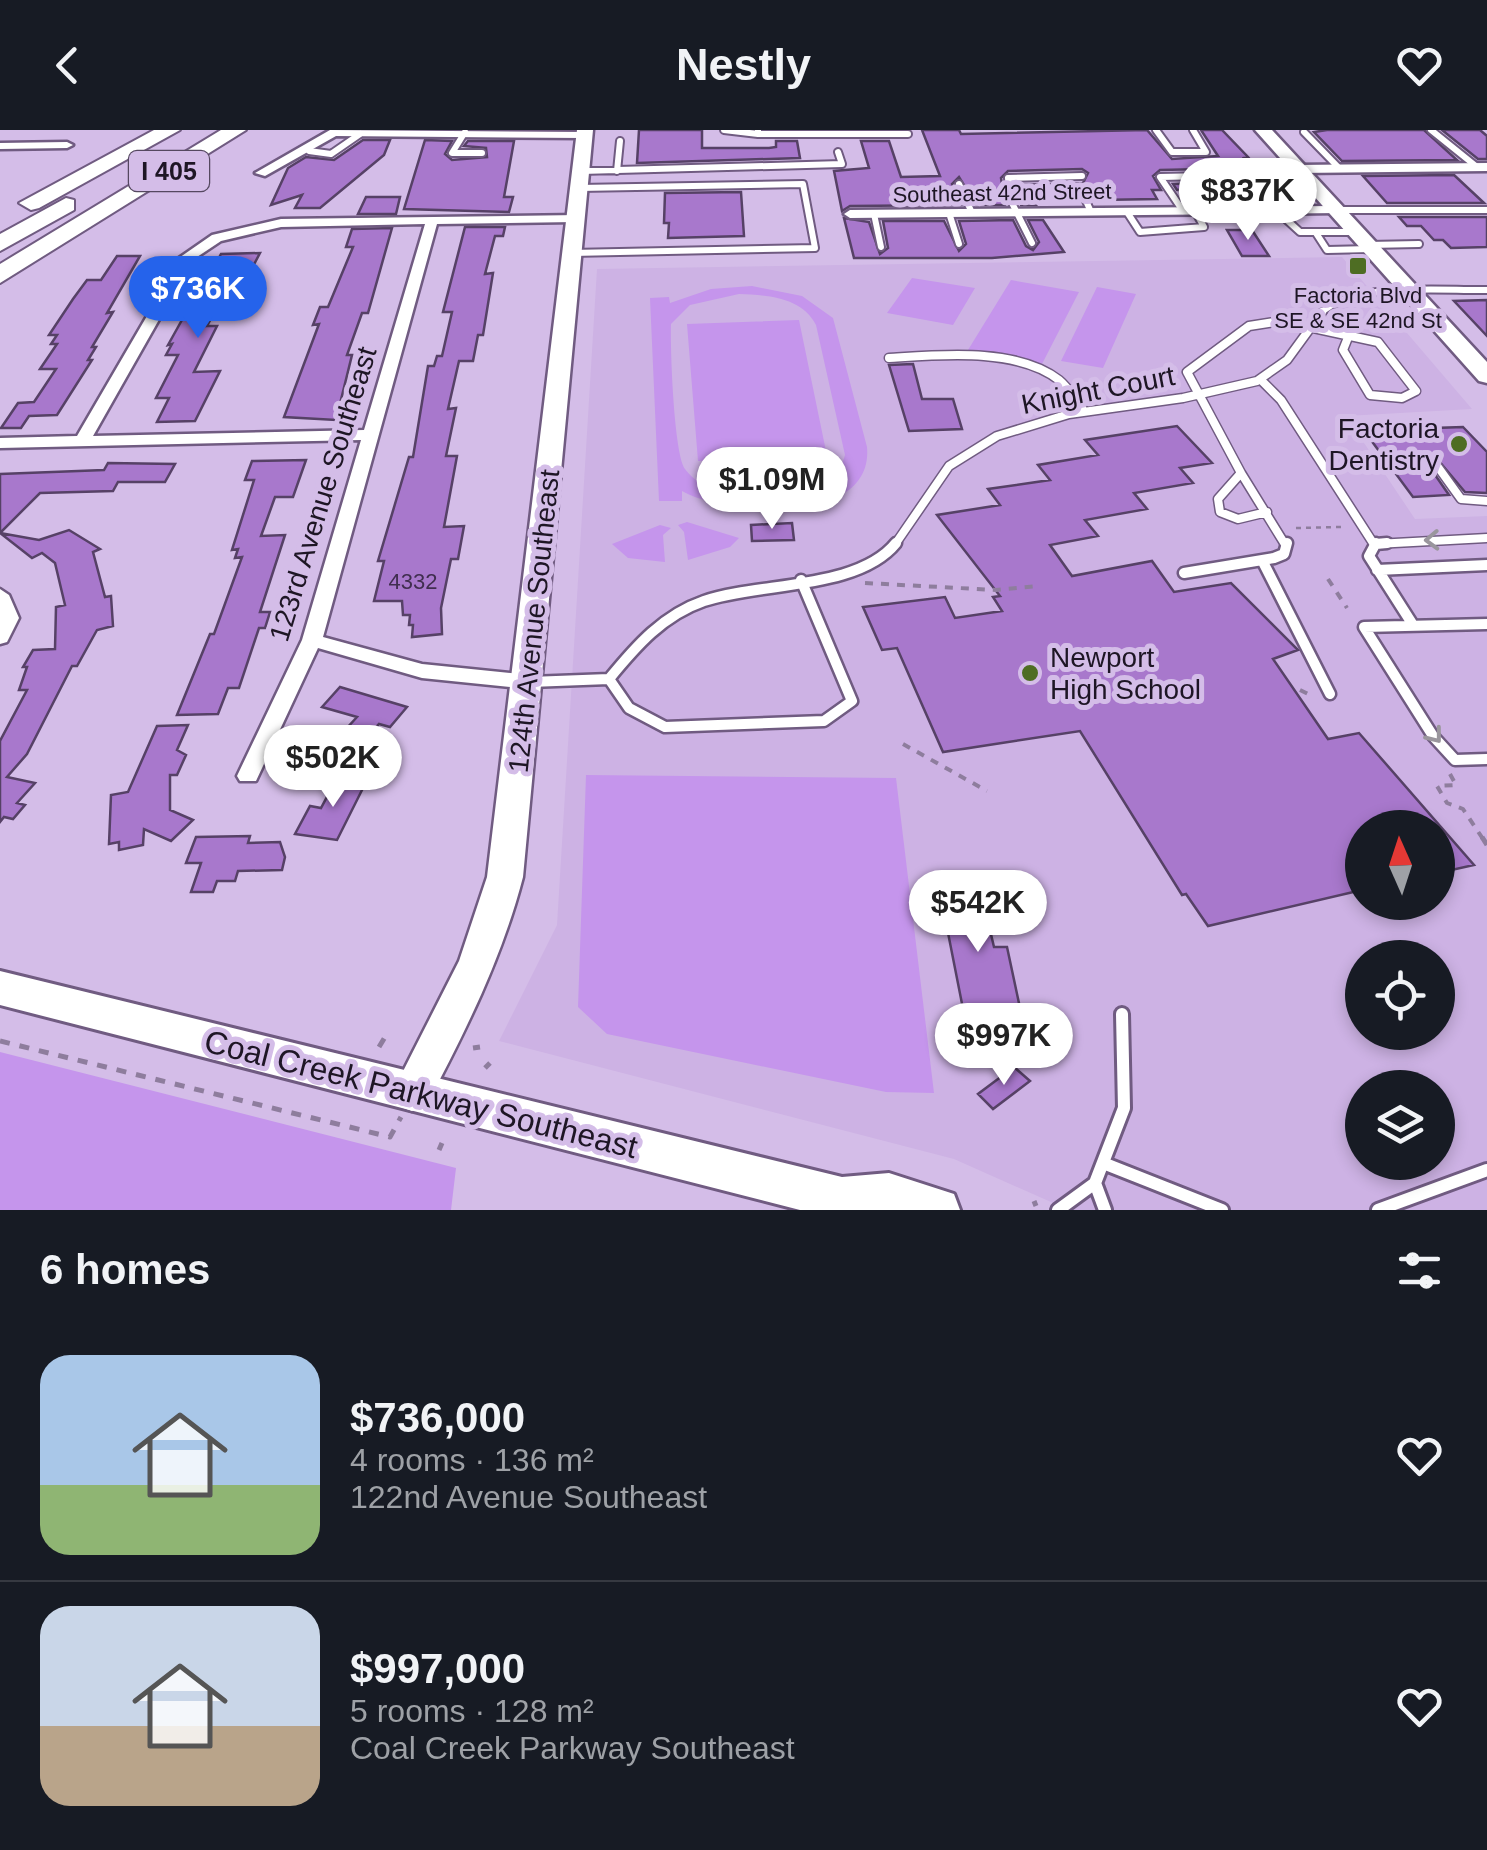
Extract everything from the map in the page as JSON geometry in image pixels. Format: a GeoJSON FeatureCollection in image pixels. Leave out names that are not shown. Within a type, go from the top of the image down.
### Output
{"type":"FeatureCollection","features":[{"type":"Feature","properties":{"kind":"highway"},"geometry":{"type":"LineString","coordinates":[[0,219],[170,130]]}},
{"type":"Feature","properties":{"kind":"highway","name":"I 405"},"geometry":{"type":"LineString","coordinates":[[0,244],[192,130]]}},
{"type":"Feature","properties":{"kind":"highway","name":"I 405"},"geometry":{"type":"LineString","coordinates":[[0,275],[236,130]]}},
{"type":"Feature","properties":{"kind":"highway"},"geometry":{"type":"LineString","coordinates":[[0,284],[102,212]]}},
{"type":"Feature","properties":{"kind":"main road","name":"Coal Creek Parkway Southeast"},"geometry":{"type":"LineString","coordinates":[[0,988],[848,1205],[888,1195],[938,1210]]}},
{"type":"Feature","properties":{"kind":"street"},"geometry":{"type":"LineString","coordinates":[[1263,130],[1487,376]]}},
{"type":"Feature","properties":{"kind":"street"},"geometry":{"type":"LineString","coordinates":[[260,172],[308,151],[336,132],[585,132]]}},
{"type":"Feature","properties":{"kind":"street","name":"124th Avenue Southeast"},"geometry":{"type":"LineString","coordinates":[[412,1093],[469,986],[496,918],[542,681],[571,252],[585,132]]}},
{"type":"Feature","properties":{"kind":"street"},"geometry":{"type":"LineString","coordinates":[[0,146],[68,145]]}},
{"type":"Feature","properties":{"kind":"street"},"geometry":{"type":"LineString","coordinates":[[1298,168],[1482,167]]}},
{"type":"Feature","properties":{"kind":"street","name":"Southeast 42nd Street"},"geometry":{"type":"LineString","coordinates":[[850,214],[1336,210]]}},
{"type":"Feature","properties":{"kind":"street"},"geometry":{"type":"LineString","coordinates":[[82,441],[154,316],[165,276],[192,250],[234,232],[304,222],[575,218]]}},
{"type":"Feature","properties":{"kind":"street","name":"123rd Avenue Southeast"},"geometry":{"type":"LineString","coordinates":[[248,776],[312,640],[432,220]]}},
{"type":"Feature","properties":{"kind":"street"},"geometry":{"type":"LineString","coordinates":[[0,443],[370,435]]}},
{"type":"Feature","properties":{"kind":"street"},"geometry":{"type":"LineString","coordinates":[[0,595],[8,608],[2,635]]}},
{"type":"Feature","properties":{"kind":"street"},"geometry":{"type":"LineString","coordinates":[[312,640],[422,670],[542,681]]}},
{"type":"Feature","properties":{"kind":"lane"},"geometry":{"type":"LineString","coordinates":[[724,130],[908,134]]}},
{"type":"Feature","properties":{"kind":"lane"},"geometry":{"type":"LineString","coordinates":[[1156,130],[1172,152],[1206,152],[1208,148],[1193,130]]}},
{"type":"Feature","properties":{"kind":"lane"},"geometry":{"type":"LineString","coordinates":[[1431,130],[1482,167]]}},
{"type":"Feature","properties":{"kind":"lane"},"geometry":{"type":"LineString","coordinates":[[465,132],[452,154],[482,153]]}},
{"type":"Feature","properties":{"kind":"lane"},"geometry":{"type":"LineString","coordinates":[[1304,132],[1339,168]]}},
{"type":"Feature","properties":{"kind":"lane"},"geometry":{"type":"LineString","coordinates":[[308,151],[331,154],[360,134]]}},
{"type":"Feature","properties":{"kind":"lane"},"geometry":{"type":"LineString","coordinates":[[617,171],[620,141]]}},
{"type":"Feature","properties":{"kind":"lane"},"geometry":{"type":"LineString","coordinates":[[580,180],[617,171],[842,164],[838,152]]}},
{"type":"Feature","properties":{"kind":"lane"},"geometry":{"type":"LineString","coordinates":[[1032,243],[1006,186],[1008,178],[1082,176]]}},
{"type":"Feature","properties":{"kind":"lane"},"geometry":{"type":"LineString","coordinates":[[1127,212],[1140,232],[1204,227],[1196,211],[1160,176],[1206,176]]}},
{"type":"Feature","properties":{"kind":"lane"},"geometry":{"type":"LineString","coordinates":[[571,252],[815,248],[803,184],[580,180]]}},
{"type":"Feature","properties":{"kind":"lane"},"geometry":{"type":"LineString","coordinates":[[959,184],[972,213]]}},
{"type":"Feature","properties":{"kind":"lane"},"geometry":{"type":"LineString","coordinates":[[1082,192],[1092,212]]}},
{"type":"Feature","properties":{"kind":"lane"},"geometry":{"type":"LineString","coordinates":[[1240,194],[1254,211]]}},
{"type":"Feature","properties":{"kind":"lane"},"geometry":{"type":"LineString","coordinates":[[1196,211],[1198,195]]}},
{"type":"Feature","properties":{"kind":"lane"},"geometry":{"type":"LineString","coordinates":[[1277,210],[1300,232],[1364,242],[1419,244]]}},
{"type":"Feature","properties":{"kind":"lane"},"geometry":{"type":"LineString","coordinates":[[1336,210],[1487,210]]}},
{"type":"Feature","properties":{"kind":"lane"},"geometry":{"type":"LineString","coordinates":[[949,213],[959,244]]}},
{"type":"Feature","properties":{"kind":"lane"},"geometry":{"type":"LineString","coordinates":[[874,214],[881,247]]}},
{"type":"Feature","properties":{"kind":"lane"},"geometry":{"type":"LineString","coordinates":[[1316,233],[1327,250],[1364,242]]}},
{"type":"Feature","properties":{"kind":"lane","name":"Knight Court"},"geometry":{"type":"LineString","coordinates":[[609,679],[653,626],[696,602],[880,560],[897,546],[932,480],[980,444],[1019,426],[1261,380],[1292,357],[1332,302],[1360,296],[1487,290]]}},
{"type":"Feature","properties":{"kind":"lane"},"geometry":{"type":"LineString","coordinates":[[1184,573],[1237,562],[1264,564],[1284,554],[1286,544],[1241,474],[1190,379],[1190,370],[1257,322],[1312,326],[1378,342],[1416,391],[1402,398],[1370,394],[1343,350],[1349,335]]}},
{"type":"Feature","properties":{"kind":"lane"},"geometry":{"type":"LineString","coordinates":[[889,358],[950,354],[1011,364],[1057,378],[1084,411]]}},
{"type":"Feature","properties":{"kind":"lane"},"geometry":{"type":"LineString","coordinates":[[1261,380],[1281,400],[1376,544]]}},
{"type":"Feature","properties":{"kind":"lane"},"geometry":{"type":"LineString","coordinates":[[1438,467],[1461,499],[1487,501]]}},
{"type":"Feature","properties":{"kind":"lane"},"geometry":{"type":"LineString","coordinates":[[1241,474],[1218,499],[1220,512],[1238,519],[1267,512]]}},
{"type":"Feature","properties":{"kind":"lane"},"geometry":{"type":"LineString","coordinates":[[1376,544],[1487,538]]}},
{"type":"Feature","properties":{"kind":"lane"},"geometry":{"type":"LineString","coordinates":[[1376,544],[1369,556],[1413,626]]}},
{"type":"Feature","properties":{"kind":"lane"},"geometry":{"type":"LineString","coordinates":[[1264,564],[1330,694]]}},
{"type":"Feature","properties":{"kind":"lane"},"geometry":{"type":"LineString","coordinates":[[1377,570],[1487,565]]}},
{"type":"Feature","properties":{"kind":"lane"},"geometry":{"type":"LineString","coordinates":[[542,681],[609,679],[628,708],[665,727],[824,721],[852,700],[802,580]]}},
{"type":"Feature","properties":{"kind":"lane"},"geometry":{"type":"LineString","coordinates":[[1487,624],[1364,626],[1432,736],[1455,760],[1487,759]]}},
{"type":"Feature","properties":{"kind":"lane"},"geometry":{"type":"LineString","coordinates":[[1058,1210],[1095,1182],[1124,1108],[1122,1014]]}},
{"type":"Feature","properties":{"kind":"lane"},"geometry":{"type":"LineString","coordinates":[[1104,1163],[1222,1210]]}},
{"type":"Feature","properties":{"kind":"lane"},"geometry":{"type":"LineString","coordinates":[[1378,1210],[1393,1208],[1462,1176],[1487,1170]]}},
{"type":"Feature","properties":{"kind":"lane"},"geometry":{"type":"LineString","coordinates":[[1095,1182],[1104,1210]]}},
{"type":"Feature","properties":{"kind":"path"},"geometry":{"type":"LineString","coordinates":[[1296,528],[1342,527]]}},
{"type":"Feature","properties":{"kind":"path"},"geometry":{"type":"LineString","coordinates":[[1328,580],[1347,608]]}},
{"type":"Feature","properties":{"kind":"path"},"geometry":{"type":"LineString","coordinates":[[865,583],[996,590],[1039,586]]}},
{"type":"Feature","properties":{"kind":"path"},"geometry":{"type":"LineString","coordinates":[[1300,690],[1318,698]]}},
{"type":"Feature","properties":{"kind":"path"},"geometry":{"type":"LineString","coordinates":[[903,744],[987,791]]}},
{"type":"Feature","properties":{"kind":"path"},"geometry":{"type":"LineString","coordinates":[[1456,785],[1437,786],[1447,803],[1462,809],[1487,845]]}},
{"type":"Feature","properties":{"kind":"path"},"geometry":{"type":"LineString","coordinates":[[379,1047],[388,1032]]}},
{"type":"Feature","properties":{"kind":"path"},"geometry":{"type":"LineString","coordinates":[[0,1041],[390,1138]]}},
{"type":"Feature","properties":{"kind":"path"},"geometry":{"type":"LineString","coordinates":[[335,1125],[340,1117]]}},
{"type":"Feature","properties":{"kind":"shaded area","name":"Newport High School"},"geometry":{"type":"Polygon","coordinates":[[[1342,257],[1472,409],[1346,416],[1415,519],[1487,516],[1487,1210],[1069,1210],[954,1159],[499,1041],[557,925],[597,269],[1342,257]]]}},
{"type":"Feature","properties":{"kind":"shaded area"},"geometry":{"type":"Polygon","coordinates":[[[912,278],[975,288],[953,325],[887,313],[912,278]]]}},
{"type":"Feature","properties":{"kind":"shaded area"},"geometry":{"type":"Polygon","coordinates":[[[1011,280],[1079,292],[1042,364],[968,350],[1011,280]]]}},
{"type":"Feature","properties":{"kind":"shaded area"},"geometry":{"type":"Polygon","coordinates":[[[752,286],[802,296],[833,318],[867,447],[863,473],[847,491],[823,503],[794,508],[730,506],[682,491],[682,501],[659,501],[650,298],[669,297],[670,303],[711,289],[752,286]],[[739,294],[690,305],[671,324],[681,459],[685,469],[700,483],[721,493],[745,498],[796,496],[835,474],[845,455],[816,325],[793,303],[739,294]]]}},
{"type":"Feature","properties":{"kind":"shaded area"},"geometry":{"type":"Polygon","coordinates":[[[1097,287],[1136,294],[1103,368],[1061,361],[1097,287]]]}},
{"type":"Feature","properties":{"kind":"shaded area"},"geometry":{"type":"Polygon","coordinates":[[[799,320],[827,456],[698,461],[687,324],[799,320]]]}},
{"type":"Feature","properties":{"kind":"shaded area"},"geometry":{"type":"Polygon","coordinates":[[[687,522],[739,538],[730,547],[688,560],[684,532],[678,525],[687,522]]]}},
{"type":"Feature","properties":{"kind":"shaded area"},"geometry":{"type":"Polygon","coordinates":[[[660,525],[671,528],[663,535],[665,562],[628,558],[612,544],[660,525]]]}},
{"type":"Feature","properties":{"kind":"shaded area"},"geometry":{"type":"Polygon","coordinates":[[[586,775],[896,778],[934,1093],[886,1092],[607,1034],[578,1007],[586,775]]]}},
{"type":"Feature","properties":{"kind":"shaded area"},"geometry":{"type":"Polygon","coordinates":[[[0,1052],[456,1168],[451,1210],[0,1210],[0,1052]]]}},
{"type":"Feature","properties":{"kind":"building"},"geometry":{"type":"Polygon","coordinates":[[[639,130],[702,130],[702,148],[769,148],[776,147],[776,141],[797,141],[800,158],[637,163],[639,130]]]}},
{"type":"Feature","properties":{"kind":"building"},"geometry":{"type":"Polygon","coordinates":[[[922,130],[959,130],[961,134],[1147,130],[1172,159],[1218,156],[1201,130],[1222,130],[1248,157],[1244,158],[1267,189],[1177,190],[1173,184],[1207,183],[1212,173],[1206,169],[1160,170],[1153,176],[1161,190],[1152,190],[1157,199],[1097,200],[1089,185],[1027,185],[1036,205],[1021,205],[1016,185],[1083,183],[1088,173],[1082,169],[1008,171],[1001,178],[1005,205],[976,205],[959,177],[952,184],[961,205],[850,206],[842,211],[834,171],[869,168],[861,141],[889,141],[901,177],[940,176],[922,130]]]}},
{"type":"Feature","properties":{"kind":"building"},"geometry":{"type":"Polygon","coordinates":[[[1424,130],[1457,160],[1342,161],[1314,132],[1424,130]]]}},
{"type":"Feature","properties":{"kind":"building"},"geometry":{"type":"Polygon","coordinates":[[[1442,130],[1480,130],[1487,136],[1487,159],[1478,159],[1442,130]]]}},
{"type":"Feature","properties":{"kind":"building"},"geometry":{"type":"Polygon","coordinates":[[[363,140],[390,140],[384,155],[320,208],[295,208],[302,195],[271,205],[288,168],[306,157],[334,160],[363,140]]]}},
{"type":"Feature","properties":{"kind":"building"},"geometry":{"type":"Polygon","coordinates":[[[425,140],[452,141],[445,154],[452,160],[487,157],[486,148],[464,146],[468,141],[514,141],[504,197],[513,197],[509,212],[404,209],[425,140]]]}},
{"type":"Feature","properties":{"kind":"building"},"geometry":{"type":"Polygon","coordinates":[[[1454,175],[1484,203],[1387,203],[1363,176],[1454,175]]]}},
{"type":"Feature","properties":{"kind":"building"},"geometry":{"type":"Polygon","coordinates":[[[741,192],[744,236],[668,238],[665,193],[741,192]]]}},
{"type":"Feature","properties":{"kind":"building"},"geometry":{"type":"Polygon","coordinates":[[[366,197],[400,197],[396,214],[358,214],[366,197]]]}},
{"type":"Feature","properties":{"kind":"building"},"geometry":{"type":"Polygon","coordinates":[[[1399,217],[1487,217],[1487,247],[1451,248],[1443,240],[1434,240],[1421,226],[1407,226],[1399,217]]]}},
{"type":"Feature","properties":{"kind":"building"},"geometry":{"type":"Polygon","coordinates":[[[844,218],[869,222],[880,254],[888,248],[883,221],[944,221],[959,251],[966,244],[959,221],[1013,220],[1026,246],[1033,250],[1039,242],[1028,220],[1043,220],[1064,252],[992,258],[854,258],[844,218]]]}},
{"type":"Feature","properties":{"kind":"building"},"geometry":{"type":"Polygon","coordinates":[[[465,227],[505,227],[503,236],[495,236],[485,274],[493,273],[483,335],[478,335],[473,361],[459,361],[448,409],[456,408],[446,456],[457,456],[444,527],[464,526],[458,559],[451,559],[441,608],[442,634],[412,637],[413,625],[409,625],[410,615],[403,615],[402,601],[374,601],[384,561],[378,561],[409,457],[413,457],[428,366],[434,366],[437,356],[442,356],[452,312],[443,312],[465,227]]]}},
{"type":"Feature","properties":{"kind":"building"},"geometry":{"type":"Polygon","coordinates":[[[392,228],[368,313],[362,313],[347,355],[352,355],[336,420],[284,417],[319,324],[313,325],[320,307],[328,307],[353,247],[346,247],[352,229],[392,228]]]}},
{"type":"Feature","properties":{"kind":"building"},"geometry":{"type":"Polygon","coordinates":[[[1227,230],[1252,230],[1269,256],[1242,256],[1227,230]]]}},
{"type":"Feature","properties":{"kind":"building"},"geometry":{"type":"Polygon","coordinates":[[[260,253],[250,272],[236,272],[207,326],[217,326],[194,372],[220,371],[195,421],[157,422],[169,398],[156,398],[178,355],[166,355],[172,344],[168,345],[202,284],[197,284],[207,265],[215,265],[221,254],[260,253]]]}},
{"type":"Feature","properties":{"kind":"building"},"geometry":{"type":"Polygon","coordinates":[[[117,256],[140,256],[107,313],[113,312],[92,347],[96,347],[88,360],[92,360],[57,415],[29,416],[21,428],[1,428],[18,403],[34,402],[56,369],[40,369],[57,344],[51,344],[57,335],[49,335],[87,280],[101,280],[117,256]]]}},
{"type":"Feature","properties":{"kind":"building"},"geometry":{"type":"Polygon","coordinates":[[[1487,300],[1487,336],[1454,301],[1487,300]]]}},
{"type":"Feature","properties":{"kind":"building"},"geometry":{"type":"Polygon","coordinates":[[[913,364],[922,399],[953,399],[962,429],[909,431],[889,365],[913,364]]]}},
{"type":"Feature","properties":{"kind":"building","name":"Newport High School"},"geometry":{"type":"Polygon","coordinates":[[[1177,426],[1212,463],[1180,468],[1193,483],[1134,493],[1147,509],[1085,520],[1098,536],[1050,545],[1072,576],[1152,561],[1174,592],[1231,583],[1298,650],[1273,659],[1328,739],[1359,733],[1426,810],[1345,810],[1345,894],[1208,926],[1186,894],[1182,895],[1080,731],[943,752],[897,648],[882,650],[863,607],[945,597],[955,618],[1002,611],[993,597],[1000,596],[937,515],[1000,505],[988,489],[1050,480],[1038,465],[1098,455],[1085,440],[1177,426]]]}},
{"type":"Feature","properties":{"kind":"building"},"geometry":{"type":"Polygon","coordinates":[[[1463,427],[1487,452],[1487,493],[1465,492],[1438,460],[1431,469],[1449,495],[1413,497],[1362,428],[1383,428],[1397,435],[1440,434],[1435,428],[1463,427]]]}},
{"type":"Feature","properties":{"kind":"building"},"geometry":{"type":"Polygon","coordinates":[[[306,460],[293,497],[275,497],[261,536],[285,535],[260,612],[270,612],[265,628],[259,628],[239,688],[228,688],[218,714],[177,715],[210,634],[214,634],[242,557],[235,558],[238,549],[232,550],[254,480],[245,480],[252,461],[306,460]]]}},
{"type":"Feature","properties":{"kind":"building"},"geometry":{"type":"Polygon","coordinates":[[[108,463],[175,464],[165,482],[118,482],[113,491],[40,493],[0,533],[0,474],[104,470],[108,463]]]}},
{"type":"Feature","properties":{"kind":"building"},"geometry":{"type":"Polygon","coordinates":[[[792,523],[794,540],[752,541],[751,525],[792,523]]]}},
{"type":"Feature","properties":{"kind":"building"},"geometry":{"type":"Polygon","coordinates":[[[69,530],[100,549],[93,552],[105,597],[111,596],[113,626],[97,630],[77,666],[72,666],[27,754],[7,777],[35,783],[17,803],[25,805],[13,819],[4,817],[0,822],[0,741],[27,690],[19,690],[27,667],[23,667],[33,650],[55,649],[56,607],[65,605],[55,563],[42,553],[32,558],[0,533],[39,540],[69,530]]]}},
{"type":"Feature","properties":{"kind":"building"},"geometry":{"type":"Polygon","coordinates":[[[340,687],[407,707],[390,727],[379,724],[369,735],[347,728],[357,717],[322,707],[340,687]]]}},
{"type":"Feature","properties":{"kind":"building"},"geometry":{"type":"Polygon","coordinates":[[[188,725],[177,750],[186,755],[177,775],[170,775],[170,810],[193,820],[171,841],[144,829],[143,845],[119,850],[119,842],[109,844],[111,795],[128,792],[157,726],[188,725]]]}},
{"type":"Feature","properties":{"kind":"building"},"geometry":{"type":"Polygon","coordinates":[[[338,776],[367,780],[337,840],[295,834],[310,806],[321,808],[338,776]]]}},
{"type":"Feature","properties":{"kind":"building"},"geometry":{"type":"Polygon","coordinates":[[[250,836],[248,843],[280,842],[285,857],[282,870],[238,871],[235,881],[217,881],[213,892],[191,892],[201,863],[186,863],[196,837],[250,836]]]}},
{"type":"Feature","properties":{"kind":"building","name":"Newport High School"},"geometry":{"type":"Polygon","coordinates":[[[1455,843],[1474,865],[1455,869],[1455,843]]]}},
{"type":"Feature","properties":{"kind":"building"},"geometry":{"type":"Polygon","coordinates":[[[977,875],[994,947],[1007,947],[1023,1022],[966,1024],[937,877],[977,875]]]}},
{"type":"Feature","properties":{"kind":"building"},"geometry":{"type":"Polygon","coordinates":[[[1014,1067],[1030,1081],[993,1109],[978,1094],[1014,1067]]]}},
{"type":"Feature","properties":{"kind":"place","name":"Factoria Blvd SE & SE 42nd St"},"geometry":{"type":"Point","coordinates":[1358,266]}},
{"type":"Feature","properties":{"kind":"place","name":"Factoria Dentistry"},"geometry":{"type":"Point","coordinates":[1459,444]}},
{"type":"Feature","properties":{"kind":"place","name":"Newport High School"},"geometry":{"type":"Point","coordinates":[1030,673]}}]}
